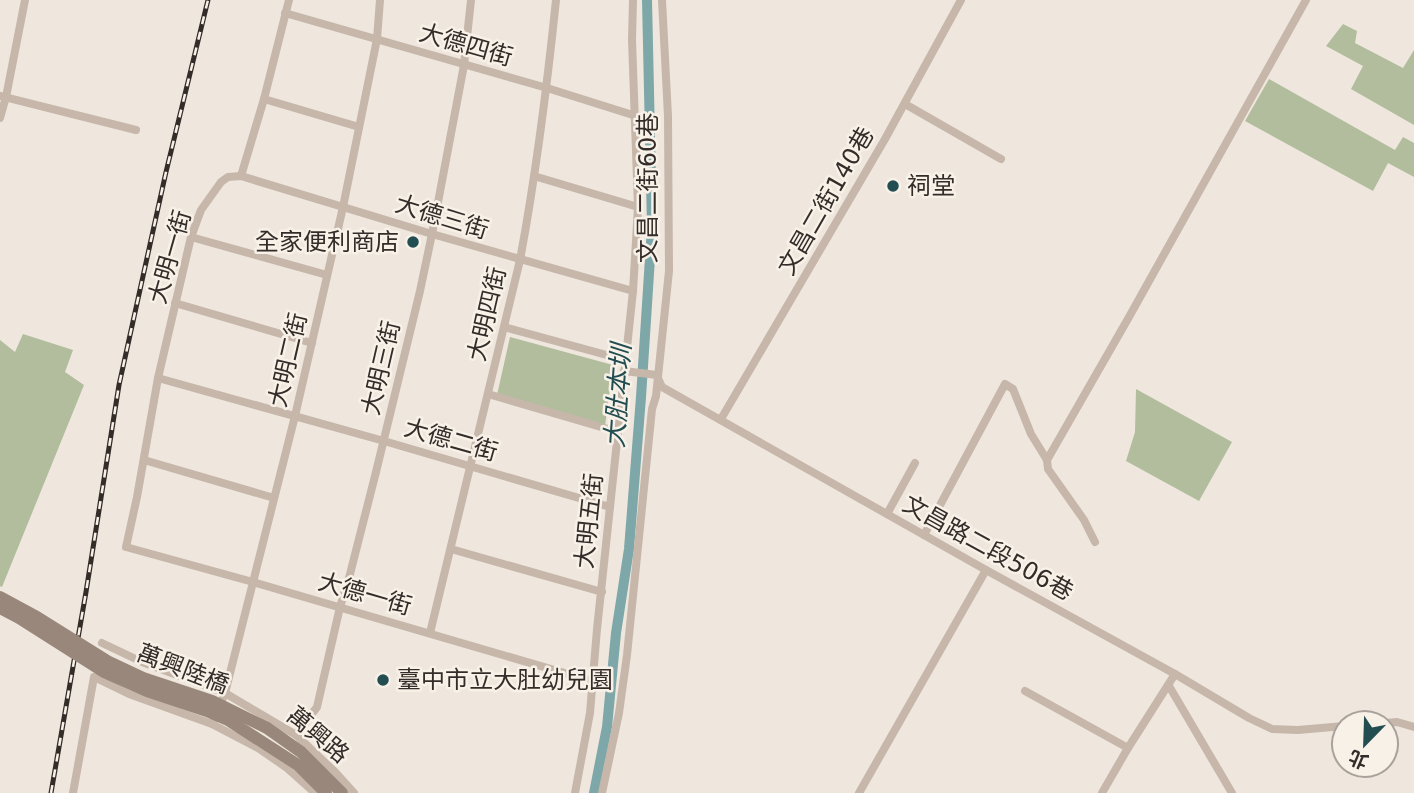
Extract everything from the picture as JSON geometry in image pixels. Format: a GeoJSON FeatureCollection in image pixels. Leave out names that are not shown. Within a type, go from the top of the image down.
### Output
{"type":"FeatureCollection","features":[{"type":"Feature","properties":{"kind":"street"},"geometry":{"type":"LineString","coordinates":[[0,118],[25,0]]}},
{"type":"Feature","properties":{"kind":"street"},"geometry":{"type":"LineString","coordinates":[[241,176],[289,0]]}},
{"type":"Feature","properties":{"kind":"street","name":"大明二街"},"geometry":{"type":"LineString","coordinates":[[212,724],[225,693],[312,343],[377,39],[380,0]]}},
{"type":"Feature","properties":{"kind":"street","name":"大明三街"},"geometry":{"type":"LineString","coordinates":[[296,735],[317,707],[340,607],[384,441],[432,234],[464,65],[471,0]]}},
{"type":"Feature","properties":{"kind":"street","name":"大明四街"},"geometry":{"type":"LineString","coordinates":[[430,633],[520,260],[547,88],[556,0]]}},
{"type":"Feature","properties":{"kind":"street","name":"大明五街"},"geometry":{"type":"LineString","coordinates":[[575,793],[590,713],[633,291],[638,207],[633,0]]}},
{"type":"Feature","properties":{"kind":"street","name":"文昌二街60巷"},"geometry":{"type":"LineString","coordinates":[[602,793],[626,655],[668,271],[668,116],[662,0]]}},
{"type":"Feature","properties":{"kind":"street","name":"文昌二街140巷"},"geometry":{"type":"LineString","coordinates":[[721,419],[905,104],[961,0]]}},
{"type":"Feature","properties":{"kind":"street"},"geometry":{"type":"LineString","coordinates":[[1047,460],[1306,0]]}},
{"type":"Feature","properties":{"kind":"street","name":"大德四街"},"geometry":{"type":"LineString","coordinates":[[285,13],[636,116]]}},
{"type":"Feature","properties":{"kind":"street"},"geometry":{"type":"LineString","coordinates":[[3,97],[136,130]]}},
{"type":"Feature","properties":{"kind":"street"},"geometry":{"type":"LineString","coordinates":[[264,99],[359,127]]}},
{"type":"Feature","properties":{"kind":"street"},"geometry":{"type":"LineString","coordinates":[[905,104],[1001,159]]}},
{"type":"Feature","properties":{"kind":"street","name":"大德三街"},"geometry":{"type":"LineString","coordinates":[[241,176],[633,291]]}},
{"type":"Feature","properties":{"kind":"street","name":"大明一街"},"geometry":{"type":"LineString","coordinates":[[126,547],[158,379],[191,237],[201,210],[221,182],[228,177],[241,176]]}},
{"type":"Feature","properties":{"kind":"street"},"geometry":{"type":"LineString","coordinates":[[534,176],[638,207]]}},
{"type":"Feature","properties":{"kind":"street"},"geometry":{"type":"LineString","coordinates":[[191,237],[327,275]]}},
{"type":"Feature","properties":{"kind":"street"},"geometry":{"type":"LineString","coordinates":[[176,303],[312,343]]}},
{"type":"Feature","properties":{"kind":"street"},"geometry":{"type":"LineString","coordinates":[[504,327],[625,360]]}},
{"type":"Feature","properties":{"kind":"street"},"geometry":{"type":"LineString","coordinates":[[624,371],[657,375]]}},
{"type":"Feature","properties":{"kind":"street","name":"文昌路二段506巷"},"geometry":{"type":"LineString","coordinates":[[657,375],[662,387],[1249,718],[1272,729],[1330,727]]}},
{"type":"Feature","properties":{"kind":"street","name":"大德二街"},"geometry":{"type":"LineString","coordinates":[[158,379],[610,507]]}},
{"type":"Feature","properties":{"kind":"street"},"geometry":{"type":"LineString","coordinates":[[924,535],[1004,384],[1013,389],[1031,434],[1047,460],[1048,469],[1084,520],[1095,542]]}},
{"type":"Feature","properties":{"kind":"street"},"geometry":{"type":"LineString","coordinates":[[488,394],[618,432]]}},
{"type":"Feature","properties":{"kind":"street"},"geometry":{"type":"LineString","coordinates":[[144,460],[274,498]]}},
{"type":"Feature","properties":{"kind":"street"},"geometry":{"type":"LineString","coordinates":[[887,514],[915,463]]}},
{"type":"Feature","properties":{"kind":"street","name":"大德一街"},"geometry":{"type":"LineString","coordinates":[[126,547],[592,681]]}},
{"type":"Feature","properties":{"kind":"street"},"geometry":{"type":"LineString","coordinates":[[451,549],[602,592]]}},
{"type":"Feature","properties":{"kind":"street"},"geometry":{"type":"LineString","coordinates":[[859,793],[986,570]]}},
{"type":"Feature","properties":{"kind":"street","name":"萬興陸橋"},"geometry":{"type":"LineString","coordinates":[[0,597],[109,662],[143,678],[212,701],[267,728],[301,752],[342,793]]}},
{"type":"Feature","properties":{"kind":"street","name":"萬興陸橋"},"geometry":{"type":"LineString","coordinates":[[0,608],[104,672],[147,691],[228,720],[298,765],[326,793]]}},
{"type":"Feature","properties":{"kind":"street","name":"萬興路"},"geometry":{"type":"LineString","coordinates":[[102,643],[142,663],[225,693],[296,735],[354,793]]}},
{"type":"Feature","properties":{"kind":"street"},"geometry":{"type":"LineString","coordinates":[[129,694],[142,663]]}},
{"type":"Feature","properties":{"kind":"street"},"geometry":{"type":"LineString","coordinates":[[1102,793],[1175,674]]}},
{"type":"Feature","properties":{"kind":"street","name":"萬興路"},"geometry":{"type":"LineString","coordinates":[[73,793],[94,677],[129,694],[212,724],[261,750],[288,768],[316,793]]}},
{"type":"Feature","properties":{"kind":"street"},"geometry":{"type":"LineString","coordinates":[[1169,686],[1232,793]]}},
{"type":"Feature","properties":{"kind":"street"},"geometry":{"type":"LineString","coordinates":[[1025,691],[1128,748]]}},
{"type":"Feature","properties":{"kind":"green space"},"geometry":{"type":"Polygon","coordinates":[[[1343,24],[1357,31],[1355,43],[1403,68],[1414,50],[1414,125],[1351,89],[1363,66],[1326,46],[1343,24]]]}},
{"type":"Feature","properties":{"kind":"green space"},"geometry":{"type":"Polygon","coordinates":[[[1269,79],[1395,150],[1403,137],[1414,143],[1414,177],[1388,163],[1373,191],[1245,121],[1269,79]]]}},
{"type":"Feature","properties":{"kind":"green space"},"geometry":{"type":"Polygon","coordinates":[[[23,334],[73,350],[65,372],[84,385],[2,587],[0,340],[15,352],[23,334]]]}},
{"type":"Feature","properties":{"kind":"green space"},"geometry":{"type":"Polygon","coordinates":[[[510,337],[613,365],[605,426],[497,395],[510,337]]]}},
{"type":"Feature","properties":{"kind":"green space"},"geometry":{"type":"Polygon","coordinates":[[[1136,389],[1232,442],[1199,501],[1126,461],[1135,432],[1136,389]]]}},
{"type":"Feature","properties":{"kind":"waterway","name":"大肚本圳"},"geometry":{"type":"LineString","coordinates":[[594,793],[607,727],[616,633],[629,549],[641,397],[652,227],[647,0]]}},
{"type":"Feature","properties":{"kind":"railway"},"geometry":{"type":"LineString","coordinates":[[51,793],[119,385],[166,172],[208,0]]}},
{"type":"Feature","properties":{"kind":"place","name":"祠堂"},"geometry":{"type":"Point","coordinates":[893,186]}},
{"type":"Feature","properties":{"kind":"place","name":"全家便利商店"},"geometry":{"type":"Point","coordinates":[413,242]}},
{"type":"Feature","properties":{"kind":"place","name":"臺中市立大肚幼兒園"},"geometry":{"type":"Point","coordinates":[383,680]}}]}
